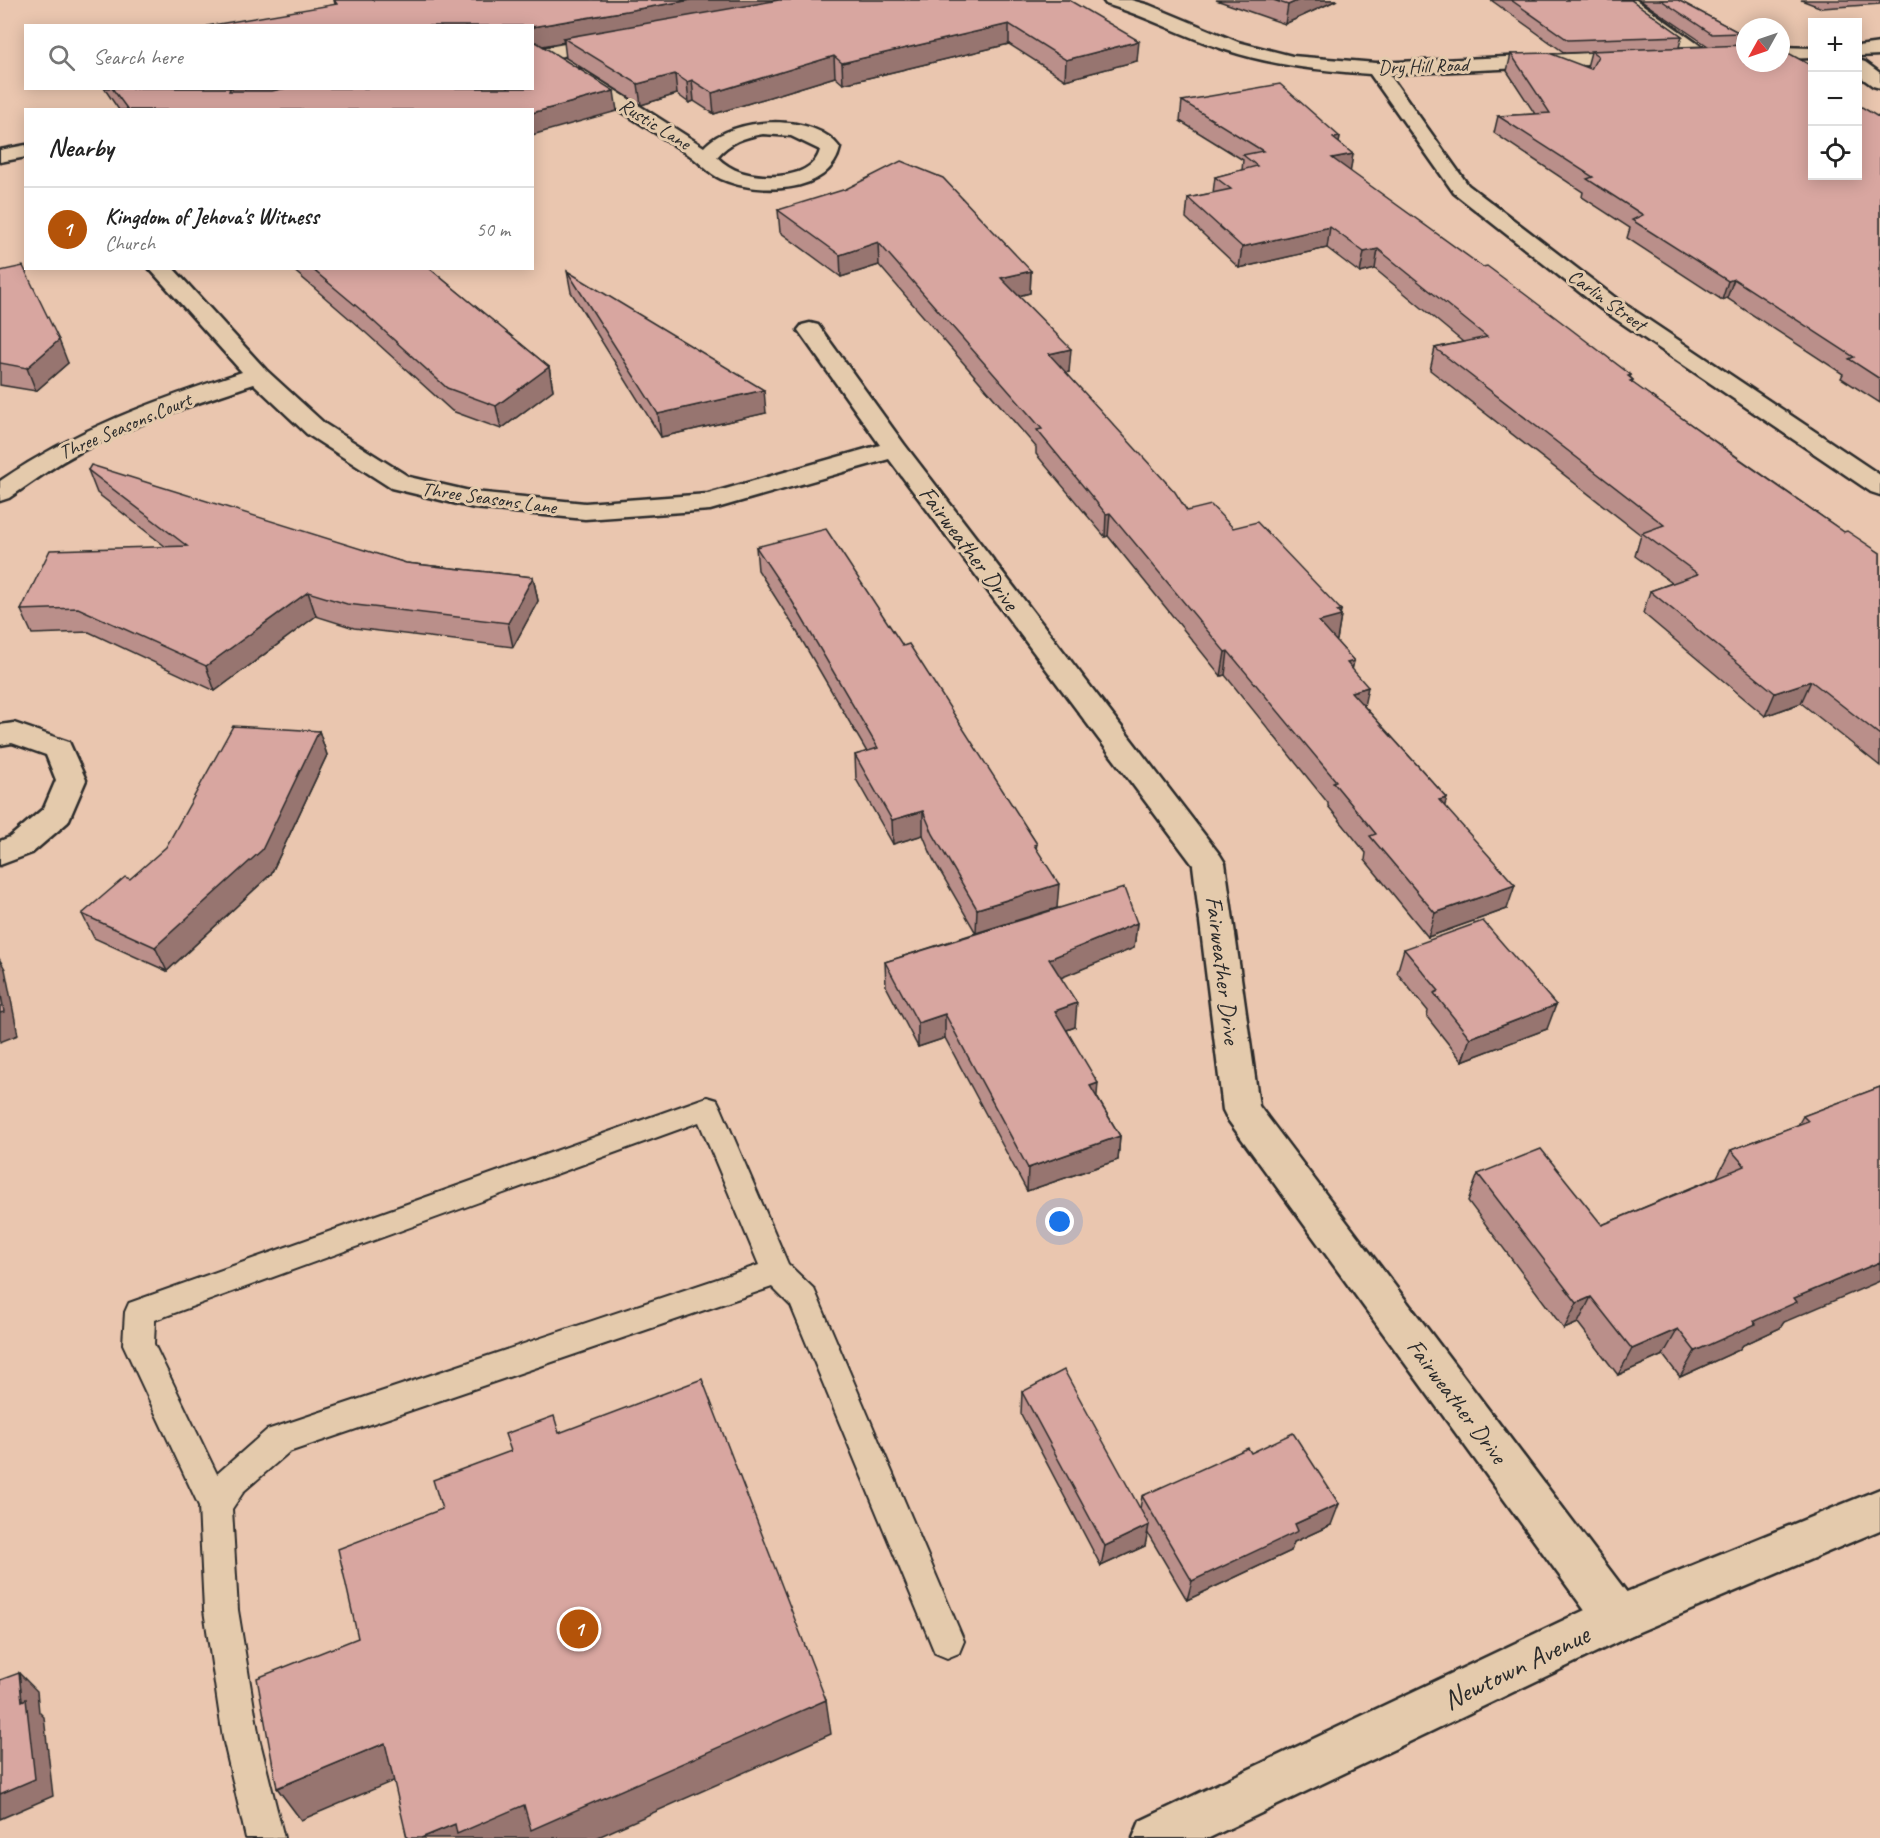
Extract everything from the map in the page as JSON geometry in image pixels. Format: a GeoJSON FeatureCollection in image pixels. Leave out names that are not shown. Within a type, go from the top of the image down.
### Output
{"type":"FeatureCollection","features":[{"type":"Feature","properties":{"kind":"street","name":"Dry Hill Road"},"geometry":{"type":"LineString","coordinates":[[1112,0],[1143,9],[1231,45],[1291,62],[1376,69],[1644,56]]}},
{"type":"Feature","properties":{"kind":"street"},"geometry":{"type":"LineString","coordinates":[[1624,0],[1703,54]]}},
{"type":"Feature","properties":{"kind":"street"},"geometry":{"type":"LineString","coordinates":[[538,55],[626,39]]}},
{"type":"Feature","properties":{"kind":"street"},"geometry":{"type":"LineString","coordinates":[[1862,51],[1880,49]]}},
{"type":"Feature","properties":{"kind":"street"},"geometry":{"type":"LineString","coordinates":[[1668,55],[1724,53]]}},
{"type":"Feature","properties":{"kind":"street"},"geometry":{"type":"LineString","coordinates":[[1790,53],[1808,53]]}},
{"type":"Feature","properties":{"kind":"street","name":"Rustic Lane"},"geometry":{"type":"LineString","coordinates":[[538,55],[706,157],[714,166],[733,177],[767,183],[812,174],[825,166],[830,158],[830,148],[818,138],[796,130],[773,128],[750,130],[723,140],[706,157]]}},
{"type":"Feature","properties":{"kind":"street","name":"Carlin Street"},"geometry":{"type":"LineString","coordinates":[[1376,69],[1461,189],[1609,304],[1880,487]]}},
{"type":"Feature","properties":{"kind":"street"},"geometry":{"type":"LineString","coordinates":[[1862,69],[1880,82]]}},
{"type":"Feature","properties":{"kind":"street"},"geometry":{"type":"LineString","coordinates":[[0,156],[24,151]]}},
{"type":"Feature","properties":{"kind":"street","name":"Three Seasons Lane"},"geometry":{"type":"LineString","coordinates":[[162,270],[258,375],[316,429],[400,483],[474,500],[585,511],[710,502],[894,449]]}},
{"type":"Feature","properties":{"kind":"street","name":"Fairweather Drive"},"geometry":{"type":"LineString","coordinates":[[810,330],[894,449],[1209,863],[1241,1110],[1618,1618]]}},
{"type":"Feature","properties":{"kind":"street","name":"Three Seasons Court"},"geometry":{"type":"LineString","coordinates":[[0,493],[53,457],[110,429],[148,412],[258,375]]}},
{"type":"Feature","properties":{"kind":"street"},"geometry":{"type":"LineString","coordinates":[[0,735],[14,733],[58,749],[71,780],[57,814],[21,845],[0,854]]}},
{"type":"Feature","properties":{"kind":"street","name":"Newtown Avenue"},"geometry":{"type":"LineString","coordinates":[[1157,1838],[1618,1618],[1880,1509]]}},
{"type":"Feature","properties":{"kind":"lane"},"geometry":{"type":"LineString","coordinates":[[265,1838],[241,1738],[221,1610],[215,1505],[138,1344],[140,1312],[707,1108],[777,1272],[803,1298],[947,1641]]}},
{"type":"Feature","properties":{"kind":"lane"},"geometry":{"type":"LineString","coordinates":[[215,1505],[232,1480],[278,1442],[777,1272]]}},
{"type":"Feature","properties":{"kind":"building"},"geometry":{"type":"Polygon","coordinates":[[[334,0],[691,0],[534,27],[534,24],[219,24],[337,4],[334,0]]]}},
{"type":"Feature","properties":{"kind":"building"},"geometry":{"type":"Polygon","coordinates":[[[779,0],[1069,0],[1139,41],[1066,60],[1009,24],[842,63],[834,56],[712,93],[692,80],[687,82],[675,74],[638,84],[563,38],[779,0]]]}},
{"type":"Feature","properties":{"kind":"building"},"geometry":{"type":"Polygon","coordinates":[[[1273,0],[1299,0],[1288,5],[1273,0]]]}},
{"type":"Feature","properties":{"kind":"building"},"geometry":{"type":"Polygon","coordinates":[[[1511,0],[1631,0],[1682,36],[1568,40],[1511,0]]]}},
{"type":"Feature","properties":{"kind":"building"},"geometry":{"type":"Polygon","coordinates":[[[1661,0],[1678,0],[1736,31],[1736,33],[1712,34],[1661,0]]]}},
{"type":"Feature","properties":{"kind":"building"},"geometry":{"type":"Polygon","coordinates":[[[534,42],[614,91],[534,112],[534,108],[127,108],[113,90],[534,90],[534,42]]]}},
{"type":"Feature","properties":{"kind":"building"},"geometry":{"type":"Polygon","coordinates":[[[1736,45],[1736,72],[1790,72],[1790,54],[1808,64],[1808,180],[1862,180],[1862,107],[1880,118],[1880,379],[1849,359],[1854,357],[1734,279],[1728,281],[1632,220],[1643,215],[1587,179],[1593,177],[1498,116],[1550,113],[1511,54],[1549,53],[1591,69],[1598,56],[1591,51],[1736,45]]]}},
{"type":"Feature","properties":{"kind":"building"},"geometry":{"type":"Polygon","coordinates":[[[1280,84],[1340,137],[1333,138],[1353,154],[1332,158],[1483,267],[1487,266],[1526,295],[1631,375],[1628,376],[1633,380],[1630,381],[1844,532],[1847,531],[1880,553],[1880,735],[1811,681],[1775,693],[1650,591],[1698,574],[1642,533],[1664,525],[1435,348],[1487,337],[1378,249],[1364,252],[1330,227],[1242,247],[1188,198],[1231,189],[1215,177],[1257,166],[1243,155],[1263,151],[1182,101],[1280,84]]]}},
{"type":"Feature","properties":{"kind":"building"},"geometry":{"type":"Polygon","coordinates":[[[901,161],[943,178],[1031,271],[1001,278],[1071,349],[1049,354],[1175,492],[1187,511],[1211,505],[1233,528],[1257,522],[1341,610],[1337,611],[1341,616],[1319,622],[1354,661],[1347,663],[1368,687],[1351,692],[1447,798],[1439,800],[1515,885],[1435,913],[1370,836],[1376,834],[1333,782],[1336,781],[1110,513],[1106,514],[1037,430],[1042,429],[878,242],[840,255],[778,210],[846,189],[901,161]]]}},
{"type":"Feature","properties":{"kind":"building"},"geometry":{"type":"Polygon","coordinates":[[[23,266],[59,340],[27,368],[0,363],[0,271],[23,266]]]}},
{"type":"Feature","properties":{"kind":"building"},"geometry":{"type":"Polygon","coordinates":[[[313,270],[431,270],[549,367],[496,406],[447,388],[313,270]]]}},
{"type":"Feature","properties":{"kind":"building"},"geometry":{"type":"Polygon","coordinates":[[[567,271],[764,390],[658,414],[567,271]]]}},
{"type":"Feature","properties":{"kind":"building"},"geometry":{"type":"Polygon","coordinates":[[[91,465],[406,563],[533,577],[508,623],[347,604],[308,592],[206,666],[78,608],[21,610],[50,550],[187,546],[88,470],[91,465]]]}},
{"type":"Feature","properties":{"kind":"building"},"geometry":{"type":"Polygon","coordinates":[[[826,529],[903,646],[909,644],[1037,844],[1034,845],[1059,884],[977,909],[933,834],[923,811],[892,820],[855,755],[878,748],[792,601],[756,547],[826,529]]]}},
{"type":"Feature","properties":{"kind":"building"},"geometry":{"type":"Polygon","coordinates":[[[233,726],[319,731],[262,850],[155,947],[82,914],[125,877],[130,879],[166,847],[233,726]]]}},
{"type":"Feature","properties":{"kind":"building"},"geometry":{"type":"Polygon","coordinates":[[[1124,888],[1137,923],[1049,959],[1077,1003],[1055,1011],[1098,1083],[1090,1086],[1120,1136],[1028,1168],[945,1014],[918,1023],[885,962],[1124,888]]]}},
{"type":"Feature","properties":{"kind":"building"},"geometry":{"type":"Polygon","coordinates":[[[1483,921],[1556,1005],[1470,1038],[1434,993],[1439,991],[1404,949],[1483,921]]]}},
{"type":"Feature","properties":{"kind":"building"},"geometry":{"type":"Polygon","coordinates":[[[0,989],[4,1012],[0,1013],[0,989]]]}},
{"type":"Feature","properties":{"kind":"building"},"geometry":{"type":"Polygon","coordinates":[[[1880,1087],[1880,1262],[1794,1298],[1797,1302],[1754,1321],[1756,1324],[1695,1351],[1678,1329],[1632,1349],[1591,1297],[1577,1303],[1478,1174],[1541,1149],[1602,1225],[1745,1166],[1731,1150],[1808,1121],[1803,1116],[1880,1087]]]}},
{"type":"Feature","properties":{"kind":"building"},"geometry":{"type":"Polygon","coordinates":[[[1064,1370],[1149,1525],[1105,1546],[1022,1392],[1064,1370]]]}},
{"type":"Feature","properties":{"kind":"building"},"geometry":{"type":"Polygon","coordinates":[[[702,1379],[826,1700],[531,1830],[524,1805],[457,1834],[455,1824],[421,1838],[407,1838],[385,1743],[277,1788],[257,1678],[358,1638],[338,1549],[442,1509],[433,1480],[511,1451],[505,1434],[554,1416],[559,1433],[702,1379]]]}},
{"type":"Feature","properties":{"kind":"building"},"geometry":{"type":"Polygon","coordinates":[[[1293,1433],[1339,1504],[1295,1524],[1298,1531],[1192,1581],[1142,1496],[1248,1448],[1251,1453],[1293,1433]]]}},
{"type":"Feature","properties":{"kind":"building"},"geometry":{"type":"Polygon","coordinates":[[[19,1673],[22,1701],[26,1699],[35,1779],[0,1794],[0,1680],[19,1673]]]}},
{"type":"Feature","properties":{"kind":"place","name":"Kingdom of Jehova's Witness"},"geometry":{"type":"Point","coordinates":[579,1629]}}]}
